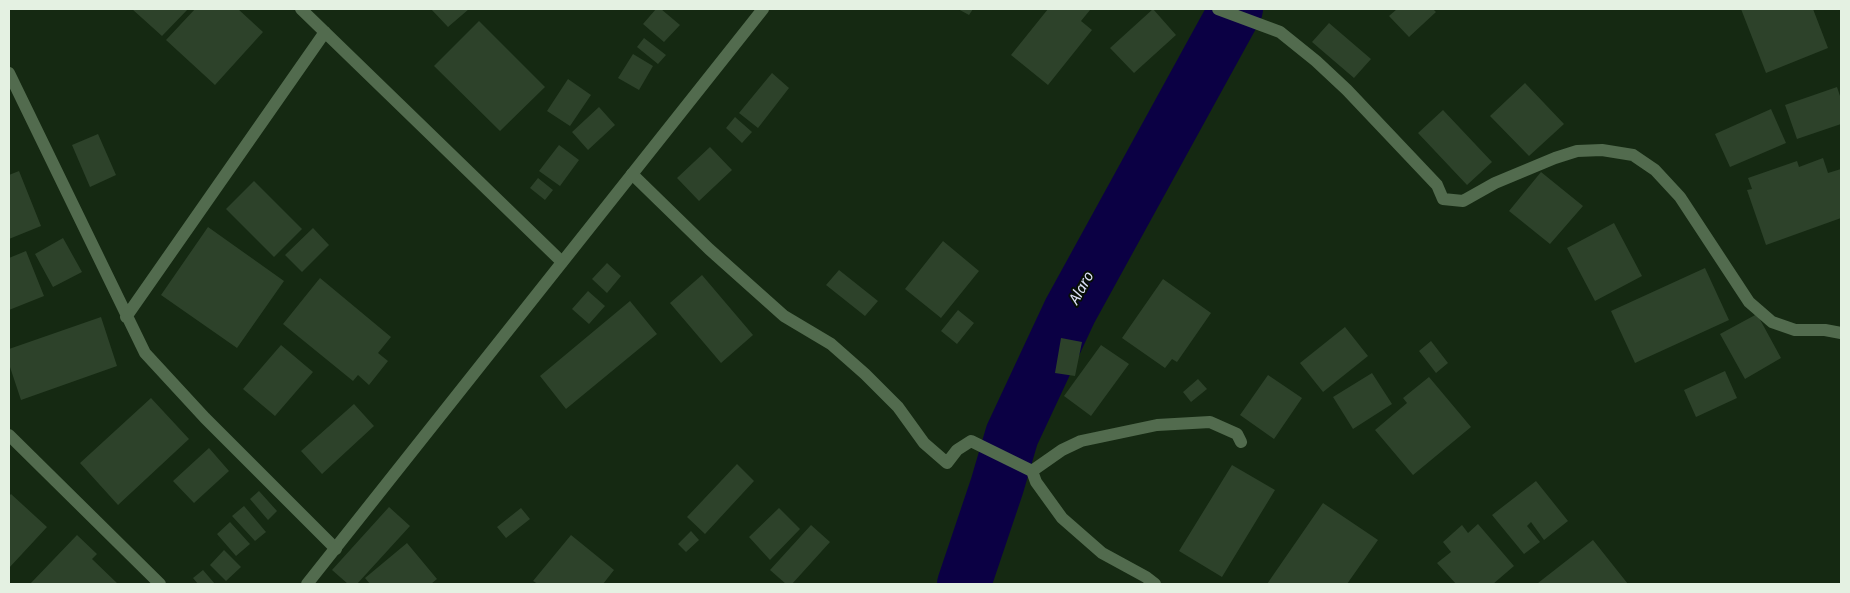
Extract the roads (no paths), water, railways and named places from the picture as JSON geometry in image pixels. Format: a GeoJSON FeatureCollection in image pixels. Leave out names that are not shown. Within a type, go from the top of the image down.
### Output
{"type":"FeatureCollection","features":[{"type":"Feature","properties":{"kind":"street"},"geometry":{"type":"LineString","coordinates":[[301,9],[562,262]]}},
{"type":"Feature","properties":{"kind":"street"},"geometry":{"type":"LineString","coordinates":[[307,584],[763,9]]}},
{"type":"Feature","properties":{"kind":"street"},"geometry":{"type":"LineString","coordinates":[[1218,9],[1280,32],[1316,61],[1347,90],[1437,185],[1443,199],[1463,201],[1495,183],[1577,151],[1602,150],[1633,155],[1655,170],[1680,197],[1749,302],[1772,322],[1795,330],[1825,330],[1841,333]]}},
{"type":"Feature","properties":{"kind":"street"},"geometry":{"type":"LineString","coordinates":[[126,317],[325,32]]}},
{"type":"Feature","properties":{"kind":"street"},"geometry":{"type":"LineString","coordinates":[[9,73],[145,353],[205,418],[336,549]]}},
{"type":"Feature","properties":{"kind":"street"},"geometry":{"type":"LineString","coordinates":[[632,174],[708,249],[784,316],[830,344],[866,374],[898,407],[924,443],[947,463],[956,450],[971,441],[1032,471],[1036,482],[1062,518],[1102,553],[1155,584]]}},
{"type":"Feature","properties":{"kind":"street"},"geometry":{"type":"LineString","coordinates":[[1032,471],[1062,450],[1081,441],[1157,425],[1210,422],[1237,434],[1241,442]]}},
{"type":"Feature","properties":{"kind":"street"},"geometry":{"type":"LineString","coordinates":[[9,435],[160,584]]}},
{"type":"Feature","properties":{"kind":"waterway","name":"Alaro"},"geometry":{"type":"LineString","coordinates":[[964,584],[1012,435],[1070,311],[1236,9]]}}]}
